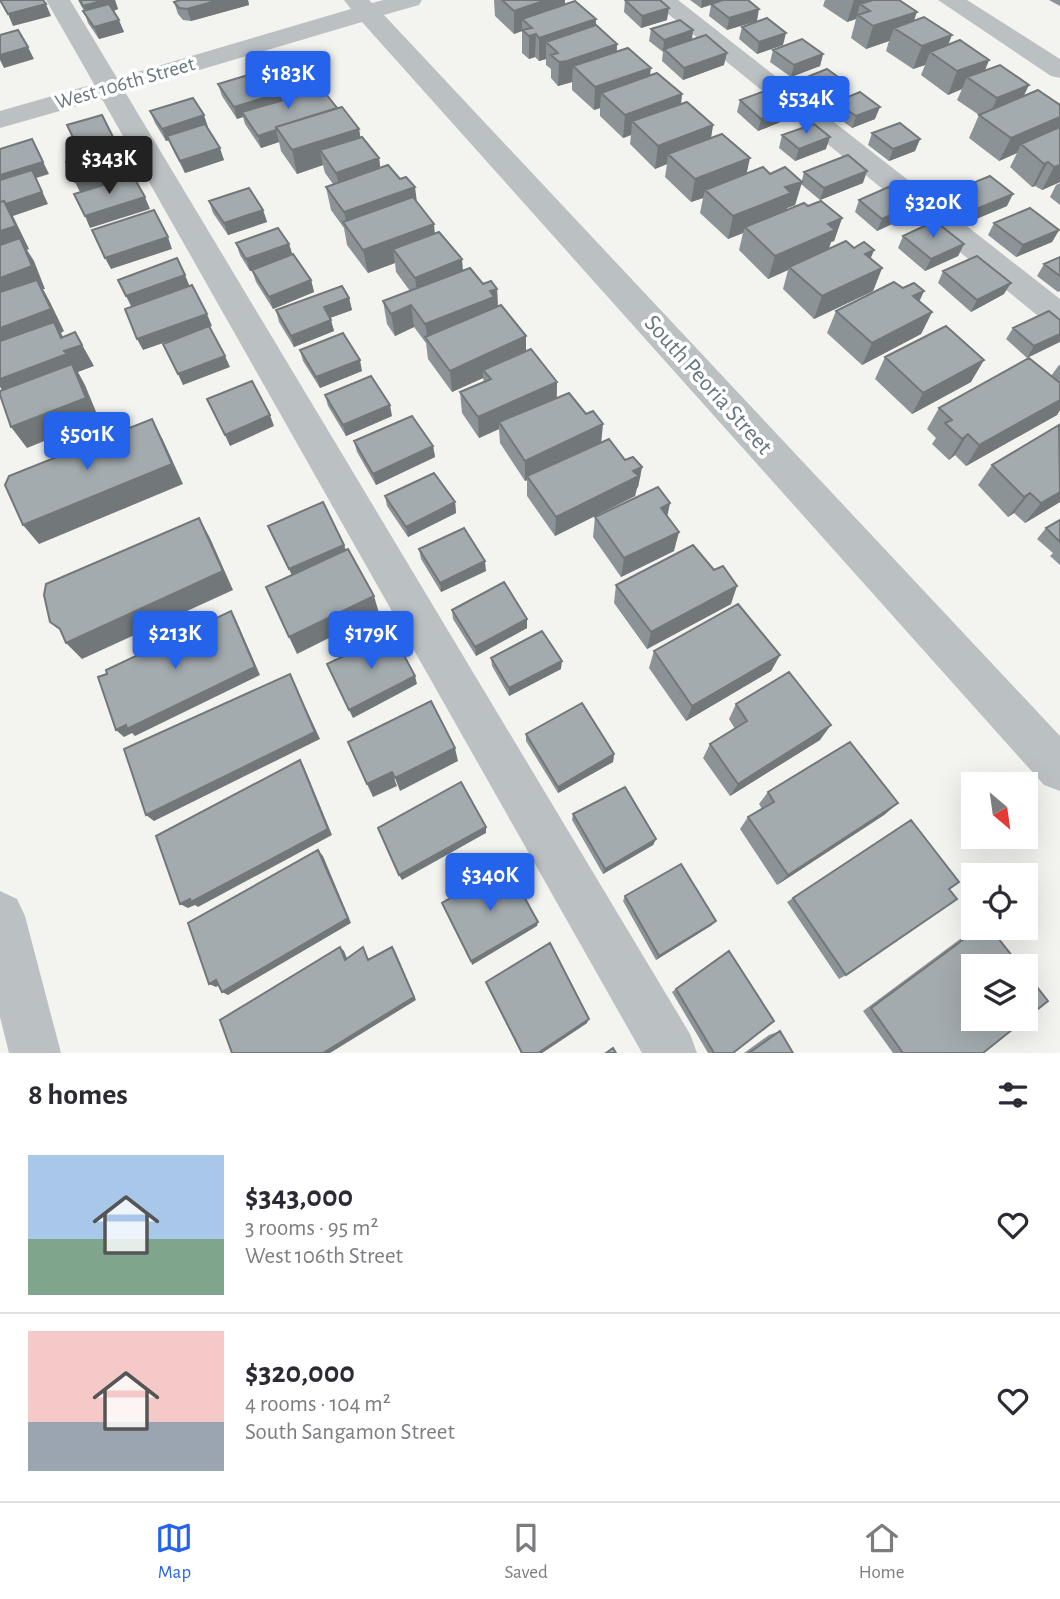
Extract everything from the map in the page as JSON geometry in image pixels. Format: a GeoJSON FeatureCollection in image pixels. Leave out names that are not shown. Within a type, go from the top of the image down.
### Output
{"type":"FeatureCollection","features":[{"type":"Feature","properties":{"kind":"street"},"geometry":{"type":"LineString","coordinates":[[58,0],[671,1053]]}},
{"type":"Feature","properties":{"kind":"street","name":"West 106th Street"},"geometry":{"type":"LineString","coordinates":[[0,120],[109,88],[362,6],[410,0]]}},
{"type":"Feature","properties":{"kind":"street"},"geometry":{"type":"LineString","coordinates":[[663,0],[1060,316]]}},
{"type":"Feature","properties":{"kind":"street"},"geometry":{"type":"LineString","coordinates":[[950,0],[1060,70]]}},
{"type":"Feature","properties":{"kind":"street","name":"South Peoria Street"},"geometry":{"type":"LineString","coordinates":[[362,6],[1060,769]]}},
{"type":"Feature","properties":{"kind":"street"},"geometry":{"type":"LineString","coordinates":[[0,915],[35,1053]]}},
{"type":"Feature","properties":{"kind":"building"},"geometry":{"type":"Polygon","coordinates":[[[0,0],[43,0],[46,4],[8,14],[0,0]]]}},
{"type":"Feature","properties":{"kind":"building"},"geometry":{"type":"Polygon","coordinates":[[[80,0],[104,0],[83,6],[80,0]]]}},
{"type":"Feature","properties":{"kind":"building"},"geometry":{"type":"Polygon","coordinates":[[[219,0],[187,9],[179,8],[174,2],[219,0]]]}},
{"type":"Feature","properties":{"kind":"building"},"geometry":{"type":"Polygon","coordinates":[[[502,0],[546,0],[514,11],[502,0]]]}},
{"type":"Feature","properties":{"kind":"building"},"geometry":{"type":"Polygon","coordinates":[[[625,0],[660,0],[669,8],[642,16],[625,0]]]}},
{"type":"Feature","properties":{"kind":"building"},"geometry":{"type":"Polygon","coordinates":[[[723,0],[748,0],[759,9],[729,18],[711,4],[723,0]]]}},
{"type":"Feature","properties":{"kind":"building"},"geometry":{"type":"Polygon","coordinates":[[[873,0],[899,0],[917,12],[873,26],[858,15],[870,11],[860,4],[873,0]]]}},
{"type":"Feature","properties":{"kind":"building"},"geometry":{"type":"Polygon","coordinates":[[[575,1],[596,19],[539,38],[536,34],[529,36],[522,30],[532,28],[522,19],[575,1]]]}},
{"type":"Feature","properties":{"kind":"building"},"geometry":{"type":"Polygon","coordinates":[[[109,4],[119,20],[94,27],[83,11],[109,4]]]}},
{"type":"Feature","properties":{"kind":"building"},"geometry":{"type":"Polygon","coordinates":[[[924,17],[952,35],[922,46],[894,28],[924,17]]]}},
{"type":"Feature","properties":{"kind":"building"},"geometry":{"type":"Polygon","coordinates":[[[767,18],[786,33],[759,42],[742,27],[767,18]]]}},
{"type":"Feature","properties":{"kind":"building"},"geometry":{"type":"Polygon","coordinates":[[[680,20],[693,30],[664,40],[651,29],[680,20]]]}},
{"type":"Feature","properties":{"kind":"building"},"geometry":{"type":"Polygon","coordinates":[[[596,25],[617,44],[567,61],[559,62],[551,55],[558,53],[546,42],[596,25]]]}},
{"type":"Feature","properties":{"kind":"building"},"geometry":{"type":"Polygon","coordinates":[[[18,30],[28,47],[0,55],[0,35],[18,30]]]}},
{"type":"Feature","properties":{"kind":"building"},"geometry":{"type":"Polygon","coordinates":[[[706,35],[727,53],[684,68],[664,49],[706,35]]]}},
{"type":"Feature","properties":{"kind":"building"},"geometry":{"type":"Polygon","coordinates":[[[802,39],[823,54],[794,65],[773,50],[802,39]]]}},
{"type":"Feature","properties":{"kind":"building"},"geometry":{"type":"Polygon","coordinates":[[[960,40],[989,60],[957,71],[930,52],[960,40]]]}},
{"type":"Feature","properties":{"kind":"building"},"geometry":{"type":"Polygon","coordinates":[[[628,48],[651,68],[595,87],[573,66],[628,48]]]}},
{"type":"Feature","properties":{"kind":"building"},"geometry":{"type":"Polygon","coordinates":[[[298,60],[305,63],[318,81],[234,107],[218,84],[298,60]]]}},
{"type":"Feature","properties":{"kind":"building"},"geometry":{"type":"Polygon","coordinates":[[[1000,65],[1029,85],[997,98],[967,77],[1000,65]]]}},
{"type":"Feature","properties":{"kind":"building"},"geometry":{"type":"Polygon","coordinates":[[[827,69],[848,84],[821,94],[802,79],[827,69]]]}},
{"type":"Feature","properties":{"kind":"building"},"geometry":{"type":"Polygon","coordinates":[[[657,73],[682,94],[625,115],[601,93],[657,73]]]}},
{"type":"Feature","properties":{"kind":"building"},"geometry":{"type":"Polygon","coordinates":[[[322,89],[337,108],[276,127],[276,130],[258,136],[242,112],[322,89]]]}},
{"type":"Feature","properties":{"kind":"building"},"geometry":{"type":"Polygon","coordinates":[[[770,89],[791,107],[761,119],[740,100],[770,89]]]}},
{"type":"Feature","properties":{"kind":"building"},"geometry":{"type":"Polygon","coordinates":[[[1038,90],[1060,105],[1060,117],[1011,138],[979,115],[1038,90]]]}},
{"type":"Feature","properties":{"kind":"building"},"geometry":{"type":"Polygon","coordinates":[[[860,92],[880,107],[856,116],[836,102],[860,92]]]}},
{"type":"Feature","properties":{"kind":"building"},"geometry":{"type":"Polygon","coordinates":[[[193,98],[204,115],[162,129],[150,111],[193,98]]]}},
{"type":"Feature","properties":{"kind":"building"},"geometry":{"type":"Polygon","coordinates":[[[687,102],[713,125],[658,146],[632,121],[687,102]]]}},
{"type":"Feature","properties":{"kind":"building"},"geometry":{"type":"Polygon","coordinates":[[[342,107],[359,129],[292,150],[276,127],[342,107]]]}},
{"type":"Feature","properties":{"kind":"building"},"geometry":{"type":"Polygon","coordinates":[[[102,115],[113,137],[78,148],[67,125],[102,115]]]}},
{"type":"Feature","properties":{"kind":"building"},"geometry":{"type":"Polygon","coordinates":[[[900,123],[920,139],[893,149],[872,133],[900,123]]]}},
{"type":"Feature","properties":{"kind":"building"},"geometry":{"type":"Polygon","coordinates":[[[205,124],[220,148],[180,161],[167,136],[205,124]]]}},
{"type":"Feature","properties":{"kind":"building"},"geometry":{"type":"Polygon","coordinates":[[[814,124],[830,137],[799,149],[782,135],[814,124]]]}},
{"type":"Feature","properties":{"kind":"building"},"geometry":{"type":"Polygon","coordinates":[[[1060,127],[1060,165],[1054,167],[1048,162],[1044,164],[1021,144],[1060,127]]]}},
{"type":"Feature","properties":{"kind":"building"},"geometry":{"type":"Polygon","coordinates":[[[722,134],[750,158],[695,179],[668,154],[722,134]]]}},
{"type":"Feature","properties":{"kind":"building"},"geometry":{"type":"Polygon","coordinates":[[[362,137],[379,158],[336,173],[320,150],[362,137]]]}},
{"type":"Feature","properties":{"kind":"building"},"geometry":{"type":"Polygon","coordinates":[[[32,139],[43,162],[0,175],[0,149],[32,139]]]}},
{"type":"Feature","properties":{"kind":"building"},"geometry":{"type":"Polygon","coordinates":[[[117,146],[127,165],[75,182],[66,162],[117,146]]]}},
{"type":"Feature","properties":{"kind":"building"},"geometry":{"type":"Polygon","coordinates":[[[848,155],[867,171],[824,188],[804,172],[848,155]]]}},
{"type":"Feature","properties":{"kind":"building"},"geometry":{"type":"Polygon","coordinates":[[[388,165],[400,179],[406,177],[415,187],[344,212],[326,187],[388,165]]]}},
{"type":"Feature","properties":{"kind":"building"},"geometry":{"type":"Polygon","coordinates":[[[763,167],[770,174],[785,167],[802,182],[785,187],[791,193],[733,216],[705,190],[763,167]]]}},
{"type":"Feature","properties":{"kind":"building"},"geometry":{"type":"Polygon","coordinates":[[[32,170],[42,192],[6,204],[4,201],[0,202],[0,180],[32,170]]]}},
{"type":"Feature","properties":{"kind":"building"},"geometry":{"type":"Polygon","coordinates":[[[133,176],[145,197],[85,216],[74,194],[133,176]]]}},
{"type":"Feature","properties":{"kind":"building"},"geometry":{"type":"Polygon","coordinates":[[[990,176],[1013,194],[974,210],[951,192],[990,176]]]}},
{"type":"Feature","properties":{"kind":"building"},"geometry":{"type":"Polygon","coordinates":[[[891,186],[914,204],[882,219],[859,200],[891,186]]]}},
{"type":"Feature","properties":{"kind":"building"},"geometry":{"type":"Polygon","coordinates":[[[249,188],[263,210],[224,223],[209,201],[249,188]]]}},
{"type":"Feature","properties":{"kind":"building"},"geometry":{"type":"Polygon","coordinates":[[[413,197],[434,224],[363,250],[343,222],[413,197]]]}},
{"type":"Feature","properties":{"kind":"building"},"geometry":{"type":"Polygon","coordinates":[[[4,201],[16,226],[0,231],[0,202],[4,201]]]}},
{"type":"Feature","properties":{"kind":"building"},"geometry":{"type":"Polygon","coordinates":[[[821,201],[842,218],[828,224],[835,230],[775,256],[745,227],[804,203],[808,206],[821,201]]]}},
{"type":"Feature","properties":{"kind":"building"},"geometry":{"type":"Polygon","coordinates":[[[1030,208],[1059,230],[1023,245],[994,223],[1030,208]]]}},
{"type":"Feature","properties":{"kind":"building"},"geometry":{"type":"Polygon","coordinates":[[[154,210],[168,237],[105,258],[92,230],[154,210]]]}},
{"type":"Feature","properties":{"kind":"building"},"geometry":{"type":"Polygon","coordinates":[[[935,221],[964,244],[931,259],[903,236],[935,221]]]}},
{"type":"Feature","properties":{"kind":"building"},"geometry":{"type":"Polygon","coordinates":[[[278,228],[289,244],[246,259],[236,243],[278,228]]]}},
{"type":"Feature","properties":{"kind":"building"},"geometry":{"type":"Polygon","coordinates":[[[439,232],[462,259],[415,278],[393,249],[439,232]]]}},
{"type":"Feature","properties":{"kind":"building"},"geometry":{"type":"Polygon","coordinates":[[[20,238],[32,266],[0,278],[0,245],[20,238]]]}},
{"type":"Feature","properties":{"kind":"building"},"geometry":{"type":"Polygon","coordinates":[[[846,241],[854,248],[864,242],[874,250],[865,254],[882,268],[822,296],[789,267],[846,241]]]}},
{"type":"Feature","properties":{"kind":"building"},"geometry":{"type":"Polygon","coordinates":[[[293,254],[311,280],[269,297],[252,270],[293,254]]]}},
{"type":"Feature","properties":{"kind":"building"},"geometry":{"type":"Polygon","coordinates":[[[977,256],[1011,283],[977,300],[943,271],[977,256]]]}},
{"type":"Feature","properties":{"kind":"building"},"geometry":{"type":"Polygon","coordinates":[[[1060,257],[1060,276],[1044,264],[1060,257]]]}},
{"type":"Feature","properties":{"kind":"building"},"geometry":{"type":"Polygon","coordinates":[[[177,258],[185,275],[126,296],[118,280],[177,258]]]}},
{"type":"Feature","properties":{"kind":"building"},"geometry":{"type":"Polygon","coordinates":[[[470,268],[483,284],[491,281],[497,289],[490,291],[494,297],[425,324],[411,305],[391,314],[383,301],[470,268]]]}},
{"type":"Feature","properties":{"kind":"building"},"geometry":{"type":"Polygon","coordinates":[[[37,280],[51,309],[0,328],[0,292],[37,280]]]}},
{"type":"Feature","properties":{"kind":"building"},"geometry":{"type":"Polygon","coordinates":[[[894,282],[903,288],[914,283],[924,291],[913,296],[932,312],[872,343],[836,311],[894,282]]]}},
{"type":"Feature","properties":{"kind":"building"},"geometry":{"type":"Polygon","coordinates":[[[192,285],[207,314],[137,339],[125,309],[192,285]]]}},
{"type":"Feature","properties":{"kind":"building"},"geometry":{"type":"Polygon","coordinates":[[[342,286],[349,298],[324,307],[331,320],[291,336],[276,310],[342,286]]]}},
{"type":"Feature","properties":{"kind":"building"},"geometry":{"type":"Polygon","coordinates":[[[501,305],[526,336],[450,371],[425,337],[501,305]]]}},
{"type":"Feature","properties":{"kind":"building"},"geometry":{"type":"Polygon","coordinates":[[[1049,311],[1060,320],[1060,334],[1034,346],[1013,328],[1049,311]]]}},
{"type":"Feature","properties":{"kind":"building"},"geometry":{"type":"Polygon","coordinates":[[[54,322],[61,338],[75,332],[82,345],[64,351],[67,354],[0,379],[0,341],[54,322]]]}},
{"type":"Feature","properties":{"kind":"building"},"geometry":{"type":"Polygon","coordinates":[[[209,326],[225,356],[178,374],[163,344],[209,326]]]}},
{"type":"Feature","properties":{"kind":"building"},"geometry":{"type":"Polygon","coordinates":[[[946,326],[984,360],[923,393],[885,357],[946,326]]]}},
{"type":"Feature","properties":{"kind":"building"},"geometry":{"type":"Polygon","coordinates":[[[343,333],[360,360],[316,377],[300,350],[343,333]]]}},
{"type":"Feature","properties":{"kind":"building"},"geometry":{"type":"Polygon","coordinates":[[[531,349],[557,382],[478,417],[460,392],[491,379],[483,370],[531,349]]]}},
{"type":"Feature","properties":{"kind":"building"},"geometry":{"type":"Polygon","coordinates":[[[1029,358],[1060,383],[1060,400],[979,445],[968,434],[962,439],[945,423],[952,420],[939,408],[1029,358]]]}},
{"type":"Feature","properties":{"kind":"building"},"geometry":{"type":"Polygon","coordinates":[[[72,364],[86,398],[11,427],[0,391],[72,364]]]}},
{"type":"Feature","properties":{"kind":"building"},"geometry":{"type":"Polygon","coordinates":[[[371,376],[390,405],[343,425],[325,395],[371,376]]]}},
{"type":"Feature","properties":{"kind":"building"},"geometry":{"type":"Polygon","coordinates":[[[252,381],[270,415],[225,435],[207,399],[252,381]]]}},
{"type":"Feature","properties":{"kind":"building"},"geometry":{"type":"Polygon","coordinates":[[[569,393],[586,414],[593,411],[603,424],[525,461],[499,422],[569,393]]]}},
{"type":"Feature","properties":{"kind":"building"},"geometry":{"type":"Polygon","coordinates":[[[412,416],[433,446],[373,474],[354,441],[412,416]]]}},
{"type":"Feature","properties":{"kind":"building"},"geometry":{"type":"Polygon","coordinates":[[[152,419],[172,464],[23,525],[5,485],[9,476],[152,419]]]}},
{"type":"Feature","properties":{"kind":"building"},"geometry":{"type":"Polygon","coordinates":[[[1059,425],[1060,492],[1041,503],[1030,493],[1024,497],[992,465],[1059,425]]]}},
{"type":"Feature","properties":{"kind":"building"},"geometry":{"type":"Polygon","coordinates":[[[609,439],[625,460],[633,457],[642,467],[633,471],[639,476],[556,517],[527,476],[609,439]]]}},
{"type":"Feature","properties":{"kind":"building"},"geometry":{"type":"Polygon","coordinates":[[[434,473],[455,502],[406,527],[385,496],[434,473]]]}},
{"type":"Feature","properties":{"kind":"building"},"geometry":{"type":"Polygon","coordinates":[[[658,487],[670,503],[661,508],[679,532],[624,558],[595,517],[658,487]]]}},
{"type":"Feature","properties":{"kind":"building"},"geometry":{"type":"Polygon","coordinates":[[[323,502],[344,545],[289,569],[268,526],[323,502]]]}},
{"type":"Feature","properties":{"kind":"building"},"geometry":{"type":"Polygon","coordinates":[[[199,518],[223,571],[66,643],[60,629],[50,622],[44,595],[46,584],[199,518]]]}},
{"type":"Feature","properties":{"kind":"building"},"geometry":{"type":"Polygon","coordinates":[[[1060,520],[1060,542],[1046,528],[1060,520]]]}},
{"type":"Feature","properties":{"kind":"building"},"geometry":{"type":"Polygon","coordinates":[[[464,528],[485,561],[440,583],[419,549],[464,528]]]}},
{"type":"Feature","properties":{"kind":"building"},"geometry":{"type":"Polygon","coordinates":[[[693,545],[714,570],[723,566],[737,586],[651,632],[616,585],[693,545]]]}},
{"type":"Feature","properties":{"kind":"building"},"geometry":{"type":"Polygon","coordinates":[[[348,549],[374,596],[289,637],[266,587],[348,549]]]}},
{"type":"Feature","properties":{"kind":"building"},"geometry":{"type":"Polygon","coordinates":[[[504,582],[527,619],[475,647],[452,610],[504,582]]]}},
{"type":"Feature","properties":{"kind":"building"},"geometry":{"type":"Polygon","coordinates":[[[738,604],[780,655],[692,706],[654,651],[738,604]]]}},
{"type":"Feature","properties":{"kind":"building"},"geometry":{"type":"Polygon","coordinates":[[[231,611],[255,667],[127,729],[126,725],[116,730],[98,677],[107,674],[106,670],[231,611]]]}},
{"type":"Feature","properties":{"kind":"building"},"geometry":{"type":"Polygon","coordinates":[[[542,631],[562,661],[509,688],[491,658],[542,631]]]}},
{"type":"Feature","properties":{"kind":"building"},"geometry":{"type":"Polygon","coordinates":[[[392,633],[415,676],[349,710],[327,664],[392,633]]]}},
{"type":"Feature","properties":{"kind":"building"},"geometry":{"type":"Polygon","coordinates":[[[789,672],[831,725],[738,784],[710,744],[747,721],[736,704],[789,672]]]}},
{"type":"Feature","properties":{"kind":"building"},"geometry":{"type":"Polygon","coordinates":[[[290,674],[315,732],[146,815],[124,749],[290,674]]]}},
{"type":"Feature","properties":{"kind":"building"},"geometry":{"type":"Polygon","coordinates":[[[431,701],[455,748],[395,778],[392,772],[367,784],[348,742],[431,701]]]}},
{"type":"Feature","properties":{"kind":"building"},"geometry":{"type":"Polygon","coordinates":[[[582,703],[614,754],[558,787],[526,734],[582,703]]]}},
{"type":"Feature","properties":{"kind":"building"},"geometry":{"type":"Polygon","coordinates":[[[850,742],[898,803],[788,875],[748,817],[774,802],[768,792],[850,742]]]}},
{"type":"Feature","properties":{"kind":"building"},"geometry":{"type":"Polygon","coordinates":[[[300,760],[328,829],[191,902],[190,899],[180,904],[156,836],[300,760]]]}},
{"type":"Feature","properties":{"kind":"building"},"geometry":{"type":"Polygon","coordinates":[[[461,782],[486,827],[399,875],[378,828],[461,782]]]}},
{"type":"Feature","properties":{"kind":"building"},"geometry":{"type":"Polygon","coordinates":[[[625,787],[656,839],[605,869],[573,814],[625,787]]]}},
{"type":"Feature","properties":{"kind":"building"},"geometry":{"type":"Polygon","coordinates":[[[911,820],[959,882],[949,889],[957,899],[846,975],[793,898],[911,820]]]}},
{"type":"Feature","properties":{"kind":"building"},"geometry":{"type":"Polygon","coordinates":[[[318,850],[348,918],[222,992],[216,980],[209,984],[188,923],[318,850]]]}},
{"type":"Feature","properties":{"kind":"building"},"geometry":{"type":"Polygon","coordinates":[[[681,864],[716,921],[659,956],[625,896],[681,864]]]}},
{"type":"Feature","properties":{"kind":"building"},"geometry":{"type":"Polygon","coordinates":[[[507,866],[538,922],[471,961],[442,903],[507,866]]]}},
{"type":"Feature","properties":{"kind":"building"},"geometry":{"type":"Polygon","coordinates":[[[963,940],[999,940],[1011,954],[961,954],[961,1031],[1010,1031],[983,1053],[903,1053],[871,1008],[963,940]]]}},
{"type":"Feature","properties":{"kind":"building"},"geometry":{"type":"Polygon","coordinates":[[[550,943],[589,1019],[538,1053],[522,1053],[486,982],[550,943]]]}},
{"type":"Feature","properties":{"kind":"building"},"geometry":{"type":"Polygon","coordinates":[[[340,947],[345,960],[363,947],[368,960],[392,947],[414,997],[323,1053],[232,1053],[220,1020],[340,947]]]}},
{"type":"Feature","properties":{"kind":"building"},"geometry":{"type":"Polygon","coordinates":[[[729,951],[774,1021],[733,1053],[714,1053],[676,989],[729,951]]]}},
{"type":"Feature","properties":{"kind":"building"},"geometry":{"type":"Polygon","coordinates":[[[1038,988],[1048,1001],[1038,1009],[1038,988]]]}},
{"type":"Feature","properties":{"kind":"building"},"geometry":{"type":"Polygon","coordinates":[[[780,1031],[793,1053],[749,1053],[780,1031]]]}}]}
